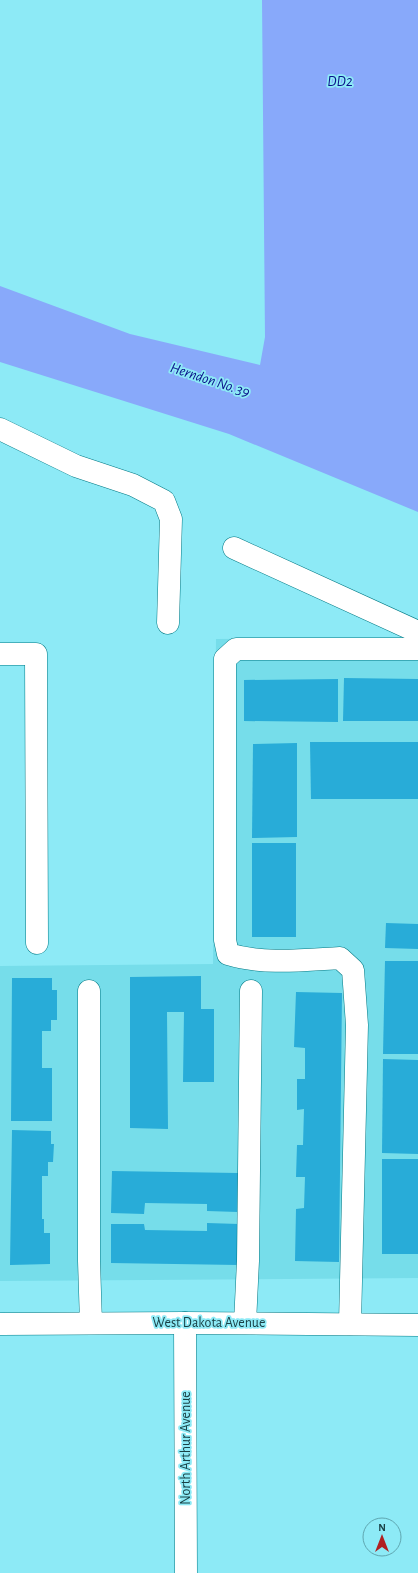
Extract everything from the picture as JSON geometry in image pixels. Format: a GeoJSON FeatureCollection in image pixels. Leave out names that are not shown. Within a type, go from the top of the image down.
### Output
{"type":"FeatureCollection","features":[{"type":"Feature","properties":{"kind":"street"},"geometry":{"type":"LineString","coordinates":[[0,430],[76,466],[133,486],[164,501],[170,519],[168,623]]}},
{"type":"Feature","properties":{"kind":"street"},"geometry":{"type":"LineString","coordinates":[[234,548],[418,632]]}},
{"type":"Feature","properties":{"kind":"street"},"geometry":{"type":"LineString","coordinates":[[350,1324],[357,1025],[353,970],[340,958],[275,961],[243,959],[228,954],[225,932],[225,659],[236,649],[418,649]]}},
{"type":"Feature","properties":{"kind":"street"},"geometry":{"type":"LineString","coordinates":[[0,654],[36,654],[37,943]]}},
{"type":"Feature","properties":{"kind":"street"},"geometry":{"type":"LineString","coordinates":[[89,991],[89,1261],[91,1323]]}},
{"type":"Feature","properties":{"kind":"street"},"geometry":{"type":"LineString","coordinates":[[245,1323],[248,1261],[251,991]]}},
{"type":"Feature","properties":{"kind":"street","name":"North Arthur Avenue"},"geometry":{"type":"LineString","coordinates":[[185,1323],[186,1573]]}},
{"type":"Feature","properties":{"kind":"street","name":"West Dakota Avenue"},"geometry":{"type":"LineString","coordinates":[[0,1324],[245,1323],[418,1325]]}},
{"type":"Feature","properties":{"kind":"shaded area"},"geometry":{"type":"Polygon","coordinates":[[[418,638],[418,1278],[0,1281],[0,966],[213,964],[216,639],[418,638]]]}},
{"type":"Feature","properties":{"kind":"water","name":"DD2"},"geometry":{"type":"Polygon","coordinates":[[[262,0],[418,0],[418,512],[229,434],[0,362],[0,286],[130,334],[260,365],[265,337],[262,0]]]}},
{"type":"Feature","properties":{"kind":"building"},"geometry":{"type":"Polygon","coordinates":[[[344,678],[418,679],[418,721],[343,721],[344,678]]]}},
{"type":"Feature","properties":{"kind":"building"},"geometry":{"type":"Polygon","coordinates":[[[338,679],[338,722],[244,721],[244,680],[338,679]]]}},
{"type":"Feature","properties":{"kind":"building"},"geometry":{"type":"Polygon","coordinates":[[[310,742],[418,742],[418,799],[311,799],[310,742]]]}},
{"type":"Feature","properties":{"kind":"building"},"geometry":{"type":"Polygon","coordinates":[[[297,743],[297,837],[252,838],[253,744],[297,743]]]}},
{"type":"Feature","properties":{"kind":"building"},"geometry":{"type":"Polygon","coordinates":[[[252,843],[296,843],[296,937],[252,937],[252,843]]]}},
{"type":"Feature","properties":{"kind":"building"},"geometry":{"type":"Polygon","coordinates":[[[386,923],[418,924],[418,949],[385,948],[386,923]]]}},
{"type":"Feature","properties":{"kind":"building"},"geometry":{"type":"Polygon","coordinates":[[[385,961],[418,961],[418,1054],[383,1054],[385,961]]]}},
{"type":"Feature","properties":{"kind":"building"},"geometry":{"type":"Polygon","coordinates":[[[201,976],[201,1009],[214,1009],[214,1082],[183,1082],[184,1012],[167,1012],[168,1129],[130,1128],[130,977],[201,976]]]}},
{"type":"Feature","properties":{"kind":"building"},"geometry":{"type":"Polygon","coordinates":[[[12,978],[52,978],[52,990],[57,990],[57,1020],[51,1020],[51,1031],[42,1031],[42,1068],[52,1068],[52,1121],[11,1121],[12,978]]]}},
{"type":"Feature","properties":{"kind":"building"},"geometry":{"type":"Polygon","coordinates":[[[296,992],[342,993],[339,1262],[295,1261],[296,1209],[304,1208],[305,1177],[296,1177],[297,1145],[303,1145],[304,1109],[297,1110],[297,1079],[305,1079],[305,1048],[294,1047],[296,992]]]}},
{"type":"Feature","properties":{"kind":"building"},"geometry":{"type":"Polygon","coordinates":[[[383,1059],[418,1060],[418,1154],[382,1153],[383,1059]]]}},
{"type":"Feature","properties":{"kind":"building"},"geometry":{"type":"Polygon","coordinates":[[[12,1130],[51,1131],[51,1144],[54,1144],[53,1162],[48,1162],[48,1176],[42,1176],[42,1219],[44,1219],[44,1233],[50,1233],[50,1264],[10,1265],[12,1130]]]}},
{"type":"Feature","properties":{"kind":"building"},"geometry":{"type":"Polygon","coordinates":[[[382,1159],[418,1159],[418,1254],[382,1254],[382,1159]]]}},
{"type":"Feature","properties":{"kind":"building"},"geometry":{"type":"Polygon","coordinates":[[[112,1171],[238,1173],[238,1212],[207,1211],[207,1204],[145,1203],[144,1214],[111,1213],[112,1171]]]}},
{"type":"Feature","properties":{"kind":"building"},"geometry":{"type":"Polygon","coordinates":[[[207,1223],[239,1224],[238,1265],[111,1263],[111,1224],[144,1224],[145,1230],[207,1231],[207,1223]]]}},
{"type":"Feature","properties":{"kind":"water label","name":"Herndon No. 39"},"geometry":{"type":"Point","coordinates":[210,380]}}]}
